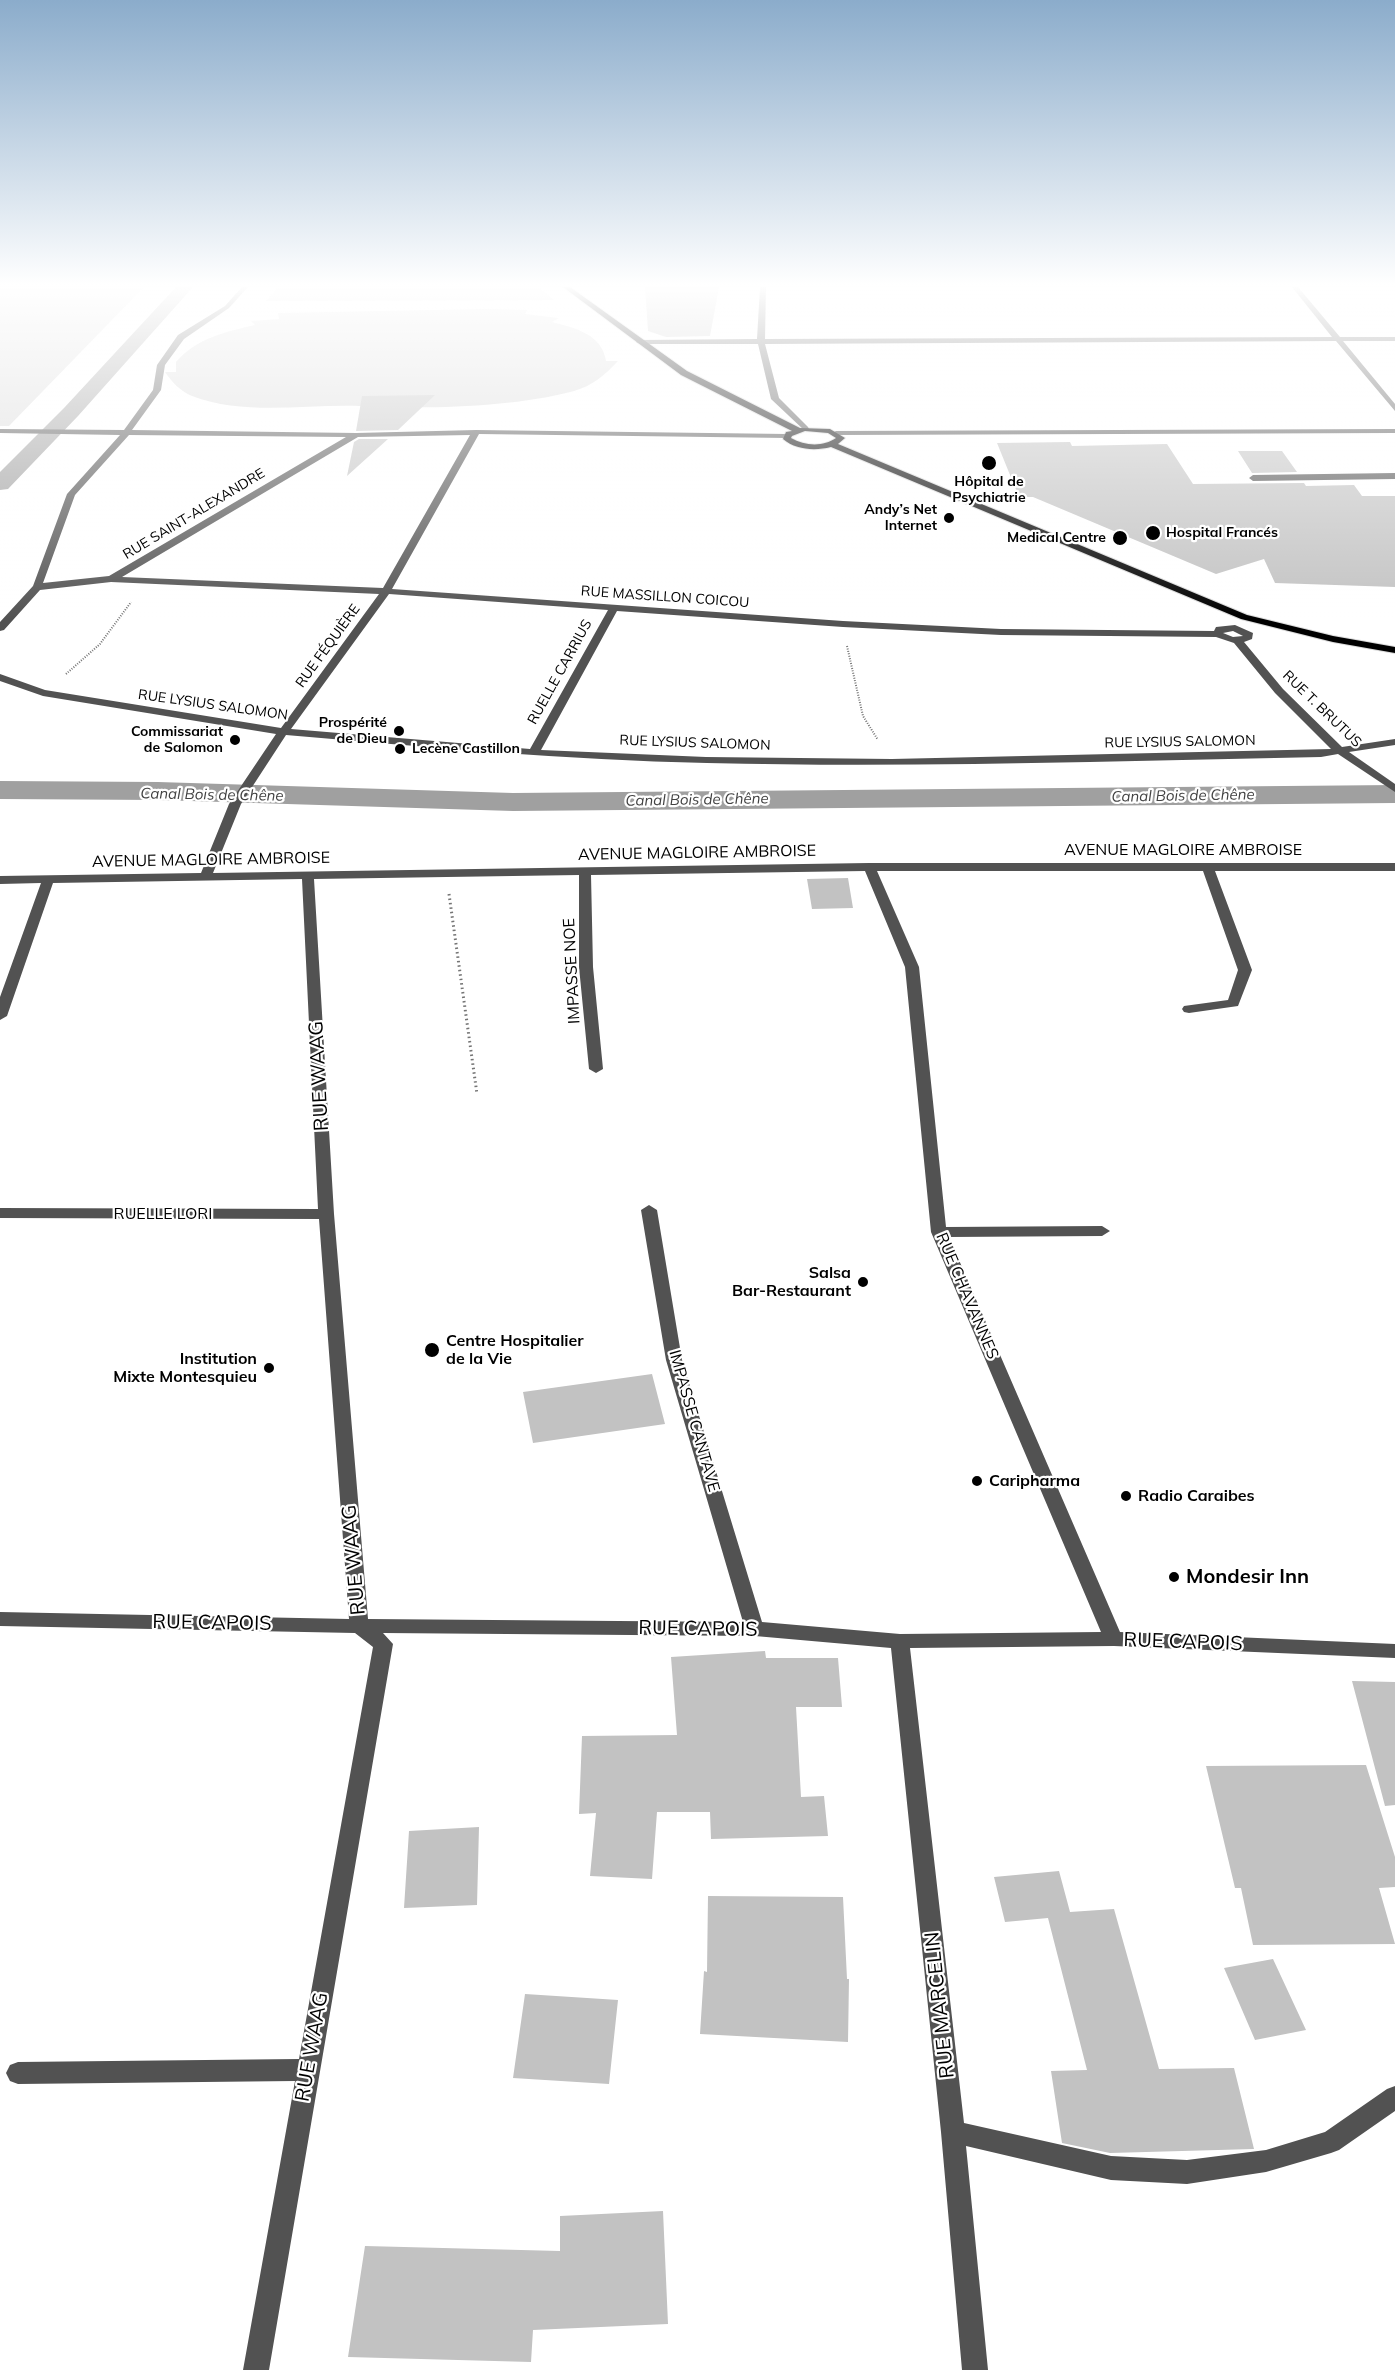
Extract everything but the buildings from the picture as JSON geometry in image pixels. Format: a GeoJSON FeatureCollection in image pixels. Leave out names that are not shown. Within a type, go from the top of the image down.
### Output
{"type":"FeatureCollection","features":[{"type":"Feature","properties":{"kind":"main road"},"geometry":{"type":"LineString","coordinates":[[734,398],[801,430]]}},
{"type":"Feature","properties":{"kind":"main road"},"geometry":{"type":"LineString","coordinates":[[822,429],[836,433],[840,435],[839,440],[831,444],[805,446],[791,442],[787,436],[801,430],[822,429]]}},
{"type":"Feature","properties":{"kind":"main road"},"geometry":{"type":"LineString","coordinates":[[831,444],[1244,617],[1333,639],[1395,650]]}},
{"type":"Feature","properties":{"kind":"street"},"geometry":{"type":"LineString","coordinates":[[0,628],[37,587],[71,494],[126,433],[151,398]]}},
{"type":"Feature","properties":{"kind":"street"},"geometry":{"type":"LineString","coordinates":[[775,398],[801,430]]}},
{"type":"Feature","properties":{"kind":"street"},"geometry":{"type":"LineString","coordinates":[[1385,398],[1395,410]]}},
{"type":"Feature","properties":{"kind":"street"},"geometry":{"type":"LineString","coordinates":[[836,433],[1395,430]]}},
{"type":"Feature","properties":{"kind":"street"},"geometry":{"type":"LineString","coordinates":[[0,431],[356,435],[476,432],[787,436]]}},
{"type":"Feature","properties":{"kind":"street","name":"RUE FÉQUIÈRE"},"geometry":{"type":"LineString","coordinates":[[206,876],[236,804],[255,771],[386,591],[476,432]]}},
{"type":"Feature","properties":{"kind":"street","name":"RUE SAINT-ALEXANDRE"},"geometry":{"type":"LineString","coordinates":[[37,587],[111,579],[356,435]]}},
{"type":"Feature","properties":{"kind":"street"},"geometry":{"type":"LineString","coordinates":[[1252,478],[1395,476]]}},
{"type":"Feature","properties":{"kind":"street","name":"RUE MASSILLON COICOU"},"geometry":{"type":"LineString","coordinates":[[111,579],[386,591],[843,624],[1001,632],[1218,634]]}},
{"type":"Feature","properties":{"kind":"street","name":"RUELLE CARRIUS"},"geometry":{"type":"LineString","coordinates":[[534,753],[614,607]]}},
{"type":"Feature","properties":{"kind":"street"},"geometry":{"type":"LineString","coordinates":[[1235,628],[1244,617]]}},
{"type":"Feature","properties":{"kind":"street"},"geometry":{"type":"LineString","coordinates":[[1235,628],[1249,634],[1248,637],[1237,640],[1225,639],[1218,634],[1220,629],[1235,628]]}},
{"type":"Feature","properties":{"kind":"street","name":"RUE T. BRUTUS"},"geometry":{"type":"LineString","coordinates":[[1237,640],[1279,691],[1339,750],[1393,787]]}},
{"type":"Feature","properties":{"kind":"street","name":"RUE LYSIUS SALOMON"},"geometry":{"type":"LineString","coordinates":[[0,677],[43,693],[284,732],[534,753],[706,760],[892,762],[1286,756],[1321,754],[1377,743],[1395,742]]}},
{"type":"Feature","properties":{"kind":"street"},"geometry":{"type":"LineString","coordinates":[[1190,1009],[1233,1003],[1245,970],[1207,866]]}},
{"type":"Feature","properties":{"kind":"street","name":"AVENUE MAGLOIRE AMBROISE"},"geometry":{"type":"LineString","coordinates":[[0,880],[869,867],[1395,867]]}},
{"type":"Feature","properties":{"kind":"street","name":"RUE CHAVANNES"},"geometry":{"type":"LineString","coordinates":[[869,867],[912,968],[939,1232],[1114,1639]]}},
{"type":"Feature","properties":{"kind":"street","name":"IMPASSE NOE"},"geometry":{"type":"LineString","coordinates":[[585,871],[586,967],[596,1069]]}},
{"type":"Feature","properties":{"kind":"street","name":"RUE WAAG"},"geometry":{"type":"LineString","coordinates":[[256,2370],[383,1644],[360,1626],[326,1215],[308,874]]}},
{"type":"Feature","properties":{"kind":"street"},"geometry":{"type":"LineString","coordinates":[[0,1016],[48,881]]}},
{"type":"Feature","properties":{"kind":"street","name":"IMPASSE CANTAVE"},"geometry":{"type":"LineString","coordinates":[[649,1210],[674,1360],[755,1629]]}},
{"type":"Feature","properties":{"kind":"street","name":"RUELLE LORI"},"geometry":{"type":"LineString","coordinates":[[0,1213],[326,1215]]}},
{"type":"Feature","properties":{"kind":"street"},"geometry":{"type":"LineString","coordinates":[[939,1232],[1102,1231]]}},
{"type":"Feature","properties":{"kind":"street","name":"RUE CAPOIS"},"geometry":{"type":"LineString","coordinates":[[0,1619],[360,1626],[755,1629],[900,1641],[1114,1639],[1395,1651]]}},
{"type":"Feature","properties":{"kind":"street","name":"RUE MARCELIN"},"geometry":{"type":"LineString","coordinates":[[900,1641],[953,2132],[975,2370]]}},
{"type":"Feature","properties":{"kind":"street"},"geometry":{"type":"LineString","coordinates":[[18,2073],[308,2070]]}},
{"type":"Feature","properties":{"kind":"street"},"geometry":{"type":"LineString","coordinates":[[953,2132],[1111,2168],[1187,2172],[1266,2161],[1332,2142],[1395,2097]]}},
{"type":"Feature","properties":{"kind":"path"},"geometry":{"type":"LineString","coordinates":[[43,693],[100,644],[142,586],[142,581]]}},
{"type":"Feature","properties":{"kind":"path"},"geometry":{"type":"LineString","coordinates":[[843,624],[850,666],[863,716],[892,762]]}},
{"type":"Feature","properties":{"kind":"path"},"geometry":{"type":"LineString","coordinates":[[446,873],[477,1094]]}},
{"type":"Feature","properties":{"kind":"shaded area"},"geometry":{"type":"Polygon","coordinates":[[[0,398],[37,398],[9,426],[0,426],[0,398]]]}},
{"type":"Feature","properties":{"kind":"shaded area"},"geometry":{"type":"Polygon","coordinates":[[[197,398],[545,398],[495,404],[439,407],[275,408],[232,406],[197,398]]]}},
{"type":"Feature","properties":{"kind":"waterway","name":"Canal Bois de Chêne"},"geometry":{"type":"LineString","coordinates":[[0,484],[84,398]]}},
{"type":"Feature","properties":{"kind":"waterway","name":"Canal Bois de Chêne"},"geometry":{"type":"LineString","coordinates":[[0,790],[158,791],[513,802],[1395,794]]}},
{"type":"Feature","properties":{"kind":"place","name":"Hôpital de Psychiatrie"},"geometry":{"type":"Point","coordinates":[989,463]}},
{"type":"Feature","properties":{"kind":"place","name":"Andy’s Net Internet"},"geometry":{"type":"Point","coordinates":[949,518]}},
{"type":"Feature","properties":{"kind":"place","name":"Hospital Francés"},"geometry":{"type":"Point","coordinates":[1153,533]}},
{"type":"Feature","properties":{"kind":"place","name":"Medical Centre"},"geometry":{"type":"Point","coordinates":[1120,538]}},
{"type":"Feature","properties":{"kind":"place","name":"Prospérité de Dieu"},"geometry":{"type":"Point","coordinates":[399,731]}},
{"type":"Feature","properties":{"kind":"place","name":"Commissariat de Salomon"},"geometry":{"type":"Point","coordinates":[235,740]}},
{"type":"Feature","properties":{"kind":"place","name":"Lecène Castillon"},"geometry":{"type":"Point","coordinates":[400,749]}},
{"type":"Feature","properties":{"kind":"place","name":"Salsa Bar-Restaurant"},"geometry":{"type":"Point","coordinates":[863,1282]}},
{"type":"Feature","properties":{"kind":"place","name":"Centre Hospitalier de la Vie"},"geometry":{"type":"Point","coordinates":[432,1350]}},
{"type":"Feature","properties":{"kind":"place","name":"Institution Mixte Montesquieu"},"geometry":{"type":"Point","coordinates":[269,1368]}},
{"type":"Feature","properties":{"kind":"place","name":"Caripharma"},"geometry":{"type":"Point","coordinates":[977,1481]}},
{"type":"Feature","properties":{"kind":"place","name":"Radio Caraibes"},"geometry":{"type":"Point","coordinates":[1126,1496]}},
{"type":"Feature","properties":{"kind":"place","name":"Mondesir Inn"},"geometry":{"type":"Point","coordinates":[1174,1577]}}]}
